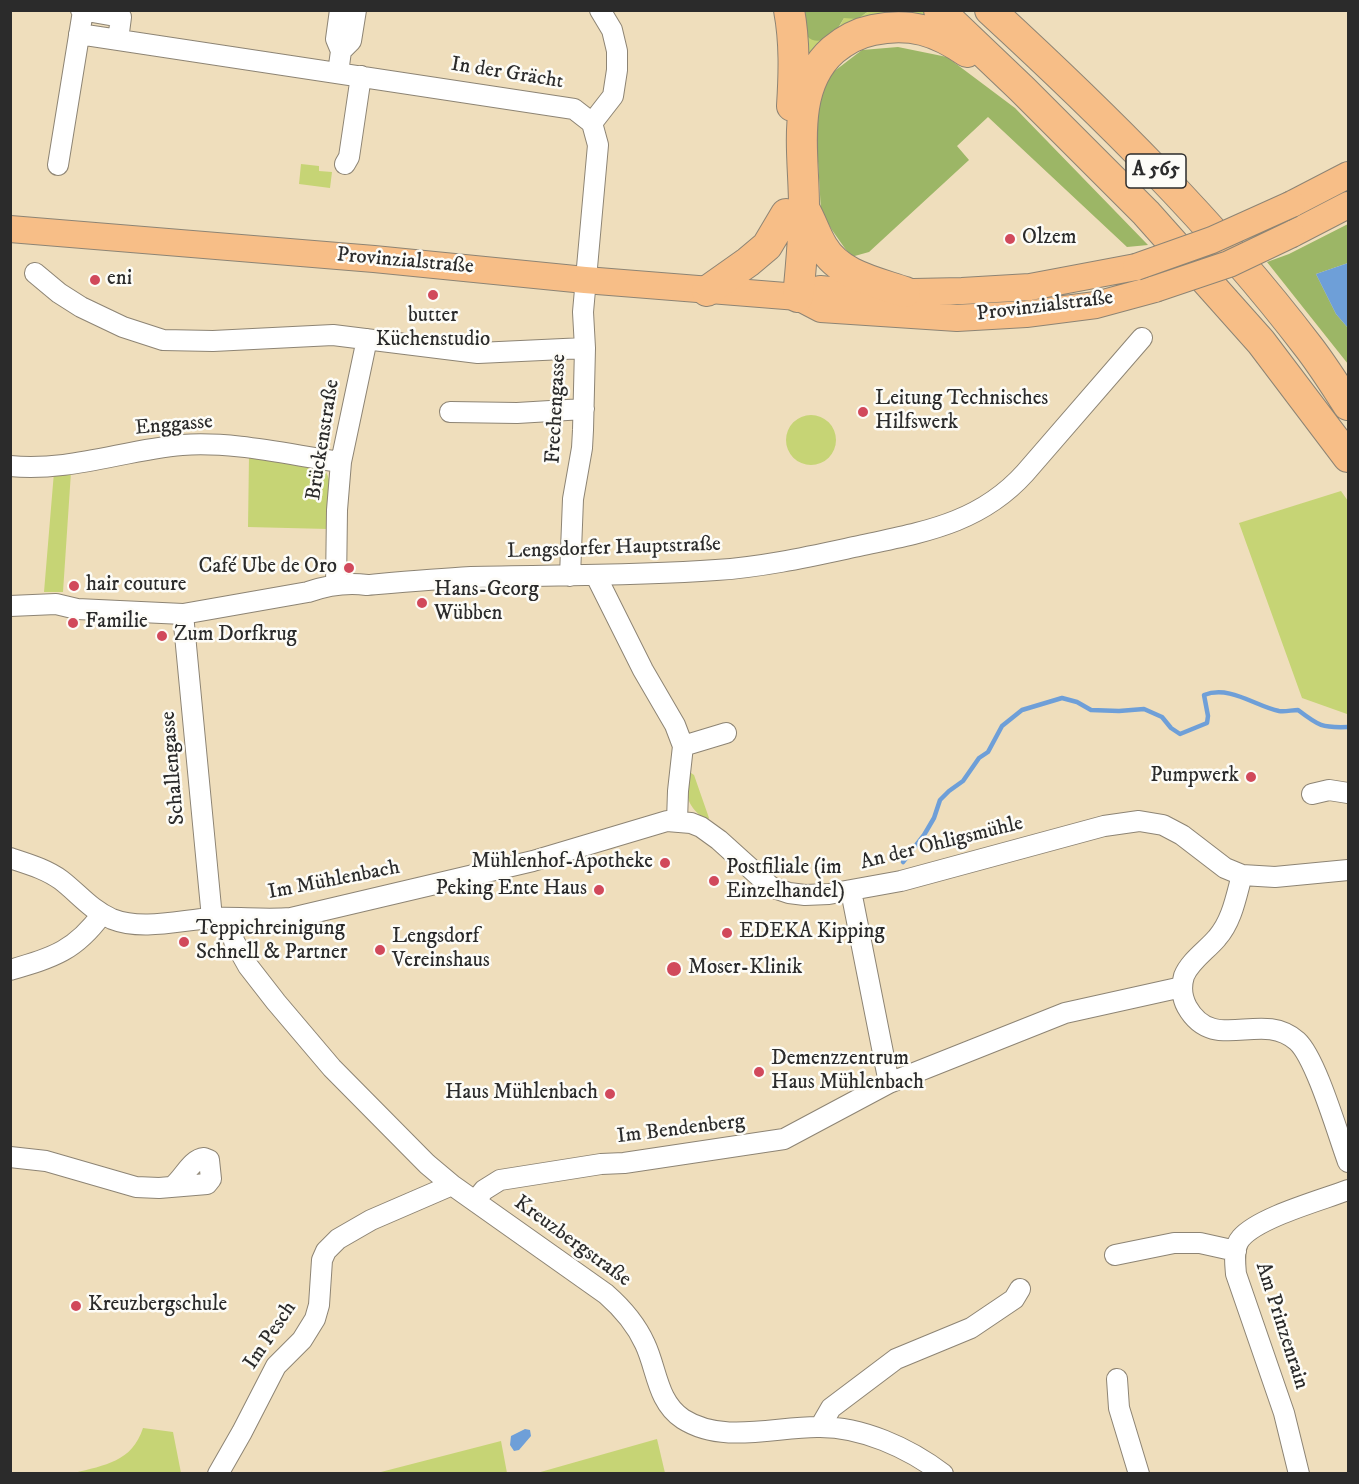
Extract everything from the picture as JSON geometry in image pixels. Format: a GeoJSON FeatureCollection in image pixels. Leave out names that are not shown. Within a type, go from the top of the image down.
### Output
{"type":"FeatureCollection","features":[{"type":"Feature","properties":{"kind":"highway"},"geometry":{"type":"LineString","coordinates":[[789,10],[794,66],[790,160],[795,211],[836,263],[854,274],[905,292]]}},
{"type":"Feature","properties":{"kind":"highway","name":"A 565"},"geometry":{"type":"LineString","coordinates":[[939,10],[1146,213],[1261,342],[1348,457]]}},
{"type":"Feature","properties":{"kind":"highway","name":"A 565"},"geometry":{"type":"LineString","coordinates":[[990,10],[1071,84],[1177,193],[1244,267],[1307,346],[1348,405]]}},
{"type":"Feature","properties":{"kind":"highway"},"geometry":{"type":"LineString","coordinates":[[790,297],[804,106],[808,85],[825,57],[844,41],[865,31],[887,27],[914,27],[949,39],[1022,89]]}},
{"type":"Feature","properties":{"kind":"highway"},"geometry":{"type":"LineString","coordinates":[[707,291],[767,246],[795,211]]}},
{"type":"Feature","properties":{"kind":"highway"},"geometry":{"type":"LineString","coordinates":[[1307,346],[1348,382]]}},
{"type":"Feature","properties":{"kind":"main road","name":"Provinzialstraße"},"geometry":{"type":"LineString","coordinates":[[790,297],[820,289],[865,293],[1030,287],[1136,267],[1212,240],[1292,204],[1348,175]]}},
{"type":"Feature","properties":{"kind":"main road","name":"Provinzialstraße"},"geometry":{"type":"LineString","coordinates":[[10,229],[790,297],[821,309],[957,318],[1026,314],[1096,305],[1155,289],[1229,264],[1348,205]]}},
{"type":"Feature","properties":{"kind":"street"},"geometry":{"type":"LineString","coordinates":[[338,73],[341,51],[336,39],[340,10]]}},
{"type":"Feature","properties":{"kind":"street"},"geometry":{"type":"LineString","coordinates":[[341,51],[351,42],[356,10]]}},
{"type":"Feature","properties":{"kind":"street"},"geometry":{"type":"LineString","coordinates":[[585,280],[598,145],[592,123],[613,96],[617,70],[617,51],[612,30],[600,10]]}},
{"type":"Feature","properties":{"kind":"street"},"geometry":{"type":"LineString","coordinates":[[58,165],[82,11],[121,17],[118,40]]}},
{"type":"Feature","properties":{"kind":"street","name":"In der Grächt"},"geometry":{"type":"LineString","coordinates":[[79,34],[574,109],[592,123]]}},
{"type":"Feature","properties":{"kind":"street"},"geometry":{"type":"LineString","coordinates":[[345,164],[349,157],[361,76]]}},
{"type":"Feature","properties":{"kind":"street"},"geometry":{"type":"LineString","coordinates":[[35,273],[81,308],[123,327],[163,340],[213,341],[333,335],[478,353],[585,348]]}},
{"type":"Feature","properties":{"kind":"street","name":"Frechengasse"},"geometry":{"type":"LineString","coordinates":[[570,576],[573,499],[582,448],[584,410],[585,280]]}},
{"type":"Feature","properties":{"kind":"street","name":"Lengsdorfer Hauptstraße"},"geometry":{"type":"LineString","coordinates":[[10,606],[56,604],[77,609],[183,614],[353,583],[367,585],[469,578],[596,576],[731,569],[914,534],[956,522],[992,503],[1017,482],[1142,338]]}},
{"type":"Feature","properties":{"kind":"street","name":"Brückenstraße"},"geometry":{"type":"LineString","coordinates":[[336,585],[337,510],[341,462],[366,339]]}},
{"type":"Feature","properties":{"kind":"street"},"geometry":{"type":"LineString","coordinates":[[450,412],[517,413],[584,410]]}},
{"type":"Feature","properties":{"kind":"street","name":"Enggasse"},"geometry":{"type":"LineString","coordinates":[[10,465],[60,466],[142,451],[201,444],[221,444],[341,462]]}},
{"type":"Feature","properties":{"kind":"street"},"geometry":{"type":"LineString","coordinates":[[596,576],[643,670],[675,725],[683,746],[676,821]]}},
{"type":"Feature","properties":{"kind":"street","name":"Schallengasse"},"geometry":{"type":"LineString","coordinates":[[183,614],[221,918]]}},
{"type":"Feature","properties":{"kind":"street"},"geometry":{"type":"LineString","coordinates":[[683,746],[726,733]]}},
{"type":"Feature","properties":{"kind":"street"},"geometry":{"type":"LineString","coordinates":[[1312,794],[1329,790],[1348,793]]}},
{"type":"Feature","properties":{"kind":"street","name":"Im Mühlenbach"},"geometry":{"type":"LineString","coordinates":[[10,858],[49,873],[102,914],[119,921],[147,924],[221,918],[266,920],[291,918],[533,861],[585,847],[655,823],[676,821]]}},
{"type":"Feature","properties":{"kind":"street","name":"An der Ohligsmühle"},"geometry":{"type":"LineString","coordinates":[[676,821],[691,823],[710,833],[771,887],[805,895],[851,891],[934,874],[1104,826],[1139,821],[1163,825],[1182,835],[1225,868],[1242,875],[1275,877],[1348,870]]}},
{"type":"Feature","properties":{"kind":"street"},"geometry":{"type":"LineString","coordinates":[[1242,875],[1232,912],[1218,937],[1184,975],[1182,987],[1185,1003],[1192,1016],[1202,1024],[1216,1030],[1276,1028],[1288,1033],[1299,1042],[1308,1055],[1316,1074],[1348,1162]]}},
{"type":"Feature","properties":{"kind":"street"},"geometry":{"type":"LineString","coordinates":[[851,891],[889,1083]]}},
{"type":"Feature","properties":{"kind":"street"},"geometry":{"type":"LineString","coordinates":[[10,970],[66,950],[89,931],[102,914]]}},
{"type":"Feature","properties":{"kind":"street","name":"Kreuzbergstraße"},"geometry":{"type":"LineString","coordinates":[[221,918],[248,966],[276,1002],[332,1068],[427,1164],[452,1185],[606,1294],[620,1307],[646,1346],[657,1386],[670,1407],[681,1418],[711,1431],[730,1433],[820,1426],[855,1432],[892,1443],[928,1462],[943,1473]]}},
{"type":"Feature","properties":{"kind":"street","name":"Im Bendenberg"},"geometry":{"type":"LineString","coordinates":[[475,1201],[484,1190],[500,1180],[784,1139],[889,1083],[1065,1013],[1182,987]]}},
{"type":"Feature","properties":{"kind":"street"},"geometry":{"type":"LineString","coordinates":[[10,1157],[46,1161],[136,1187],[172,1187]]}},
{"type":"Feature","properties":{"kind":"street","name":"Im Pesch"},"geometry":{"type":"LineString","coordinates":[[218,1473],[276,1366],[302,1340],[315,1319],[319,1305],[320,1273],[326,1251],[338,1239],[371,1220],[452,1185]]}},
{"type":"Feature","properties":{"kind":"street","name":"Am Prinzenrain"},"geometry":{"type":"LineString","coordinates":[[1299,1473],[1284,1413],[1236,1274],[1236,1251],[1240,1239],[1255,1226],[1348,1190]]}},
{"type":"Feature","properties":{"kind":"street"},"geometry":{"type":"LineString","coordinates":[[1115,1255],[1174,1244],[1200,1243],[1236,1251]]}},
{"type":"Feature","properties":{"kind":"street"},"geometry":{"type":"LineString","coordinates":[[820,1426],[831,1408],[896,1359],[971,1328],[1014,1299],[1020,1289]]}},
{"type":"Feature","properties":{"kind":"street"},"geometry":{"type":"LineString","coordinates":[[1117,1379],[1119,1408],[1139,1473]]}},
{"type":"Feature","properties":{"kind":"green space"},"geometry":{"type":"Polygon","coordinates":[[[795,11],[869,11],[857,19],[844,18],[832,38],[819,41],[807,36],[795,11]]]}},
{"type":"Feature","properties":{"kind":"green space"},"geometry":{"type":"Polygon","coordinates":[[[869,11],[922,11],[942,27],[896,20],[805,81],[804,28],[837,31],[844,18],[865,14],[869,11]]]}},
{"type":"Feature","properties":{"kind":"green space"},"geometry":{"type":"Polygon","coordinates":[[[898,47],[947,57],[1015,108],[1148,245],[1127,247],[988,117],[957,146],[969,160],[869,252],[851,257],[821,211],[815,111],[828,76],[862,50],[898,47]]]}},
{"type":"Feature","properties":{"kind":"green space"},"geometry":{"type":"Polygon","coordinates":[[[301,164],[319,166],[319,171],[332,172],[330,188],[299,184],[301,164]]]}},
{"type":"Feature","properties":{"kind":"green space"},"geometry":{"type":"Polygon","coordinates":[[[1348,224],[1348,263],[1316,274],[1336,314],[1348,328],[1348,364],[1267,262],[1289,254],[1348,224]]]}},
{"type":"Feature","properties":{"kind":"green space"},"geometry":{"type":"Polygon","coordinates":[[[806,415],[816,415],[829,422],[836,435],[836,445],[829,458],[816,465],[806,465],[797,461],[790,454],[786,445],[786,435],[790,426],[797,419],[806,415]]]}},
{"type":"Feature","properties":{"kind":"green space"},"geometry":{"type":"Polygon","coordinates":[[[249,456],[322,468],[330,487],[328,529],[248,527],[249,456]]]}},
{"type":"Feature","properties":{"kind":"green space"},"geometry":{"type":"Polygon","coordinates":[[[54,472],[71,472],[63,592],[44,592],[54,472]]]}},
{"type":"Feature","properties":{"kind":"green space"},"geometry":{"type":"Polygon","coordinates":[[[1341,491],[1348,501],[1347,714],[1302,698],[1239,523],[1341,491]]]}},
{"type":"Feature","properties":{"kind":"green space"},"geometry":{"type":"Polygon","coordinates":[[[688,773],[694,775],[709,818],[707,821],[695,810],[689,800],[688,773]]]}},
{"type":"Feature","properties":{"kind":"green space"},"geometry":{"type":"Polygon","coordinates":[[[143,1428],[173,1432],[181,1473],[74,1473],[107,1464],[125,1455],[138,1439],[143,1428]]]}},
{"type":"Feature","properties":{"kind":"green space"},"geometry":{"type":"Polygon","coordinates":[[[657,1439],[665,1473],[537,1473],[657,1439]]]}},
{"type":"Feature","properties":{"kind":"green space"},"geometry":{"type":"Polygon","coordinates":[[[501,1441],[507,1473],[377,1473],[501,1441]]]}},
{"type":"Feature","properties":{"kind":"water"},"geometry":{"type":"Polygon","coordinates":[[[1348,263],[1348,328],[1336,314],[1316,274],[1348,263]]]}},
{"type":"Feature","properties":{"kind":"water"},"geometry":{"type":"Polygon","coordinates":[[[525,1429],[530,1430],[531,1436],[519,1450],[514,1451],[510,1445],[511,1436],[525,1429]]]}},
{"type":"Feature","properties":{"kind":"waterway"},"geometry":{"type":"LineString","coordinates":[[903,862],[924,835],[934,818],[940,800],[963,781],[979,758],[988,752],[1002,726],[1022,710],[1062,698],[1077,702],[1091,710],[1144,709],[1162,717],[1171,728],[1180,734],[1207,723],[1204,695],[1223,693],[1233,694],[1279,711],[1298,710],[1321,725],[1348,727]]}},
{"type":"Feature","properties":{"kind":"place","name":"Olzem"},"geometry":{"type":"Point","coordinates":[1010,239]}},
{"type":"Feature","properties":{"kind":"place","name":"eni"},"geometry":{"type":"Point","coordinates":[95,280]}},
{"type":"Feature","properties":{"kind":"place","name":"butter Küchenstudio"},"geometry":{"type":"Point","coordinates":[433,295]}},
{"type":"Feature","properties":{"kind":"place","name":"Leitung Technisches Hilfswerk"},"geometry":{"type":"Point","coordinates":[863,412]}},
{"type":"Feature","properties":{"kind":"place","name":"Café Ube de Oro"},"geometry":{"type":"Point","coordinates":[349,568]}},
{"type":"Feature","properties":{"kind":"place","name":"hair couture"},"geometry":{"type":"Point","coordinates":[74,586]}},
{"type":"Feature","properties":{"kind":"place","name":"Hans-Georg Wübben"},"geometry":{"type":"Point","coordinates":[422,603]}},
{"type":"Feature","properties":{"kind":"place","name":"Familie"},"geometry":{"type":"Point","coordinates":[73,623]}},
{"type":"Feature","properties":{"kind":"place","name":"Zum Dorfkrug"},"geometry":{"type":"Point","coordinates":[162,636]}},
{"type":"Feature","properties":{"kind":"place","name":"Pumpwerk"},"geometry":{"type":"Point","coordinates":[1251,777]}},
{"type":"Feature","properties":{"kind":"place","name":"Mühlenhof-Apotheke"},"geometry":{"type":"Point","coordinates":[665,863]}},
{"type":"Feature","properties":{"kind":"place","name":"Postfiliale (im Einzelhandel)"},"geometry":{"type":"Point","coordinates":[714,881]}},
{"type":"Feature","properties":{"kind":"place","name":"Peking Ente Haus"},"geometry":{"type":"Point","coordinates":[599,890]}},
{"type":"Feature","properties":{"kind":"place","name":"EDEKA Kipping"},"geometry":{"type":"Point","coordinates":[727,933]}},
{"type":"Feature","properties":{"kind":"place","name":"Teppichreinigung Schnell & Partner"},"geometry":{"type":"Point","coordinates":[184,942]}},
{"type":"Feature","properties":{"kind":"place","name":"Lengsdorf Vereinshaus"},"geometry":{"type":"Point","coordinates":[380,950]}},
{"type":"Feature","properties":{"kind":"place","name":"Moser-Klinik"},"geometry":{"type":"Point","coordinates":[674,969]}},
{"type":"Feature","properties":{"kind":"place","name":"Demenzzentrum Haus Mühlenbach"},"geometry":{"type":"Point","coordinates":[759,1072]}},
{"type":"Feature","properties":{"kind":"place","name":"Haus Mühlenbach"},"geometry":{"type":"Point","coordinates":[610,1094]}},
{"type":"Feature","properties":{"kind":"place","name":"Kreuzbergschule"},"geometry":{"type":"Point","coordinates":[76,1306]}}]}
